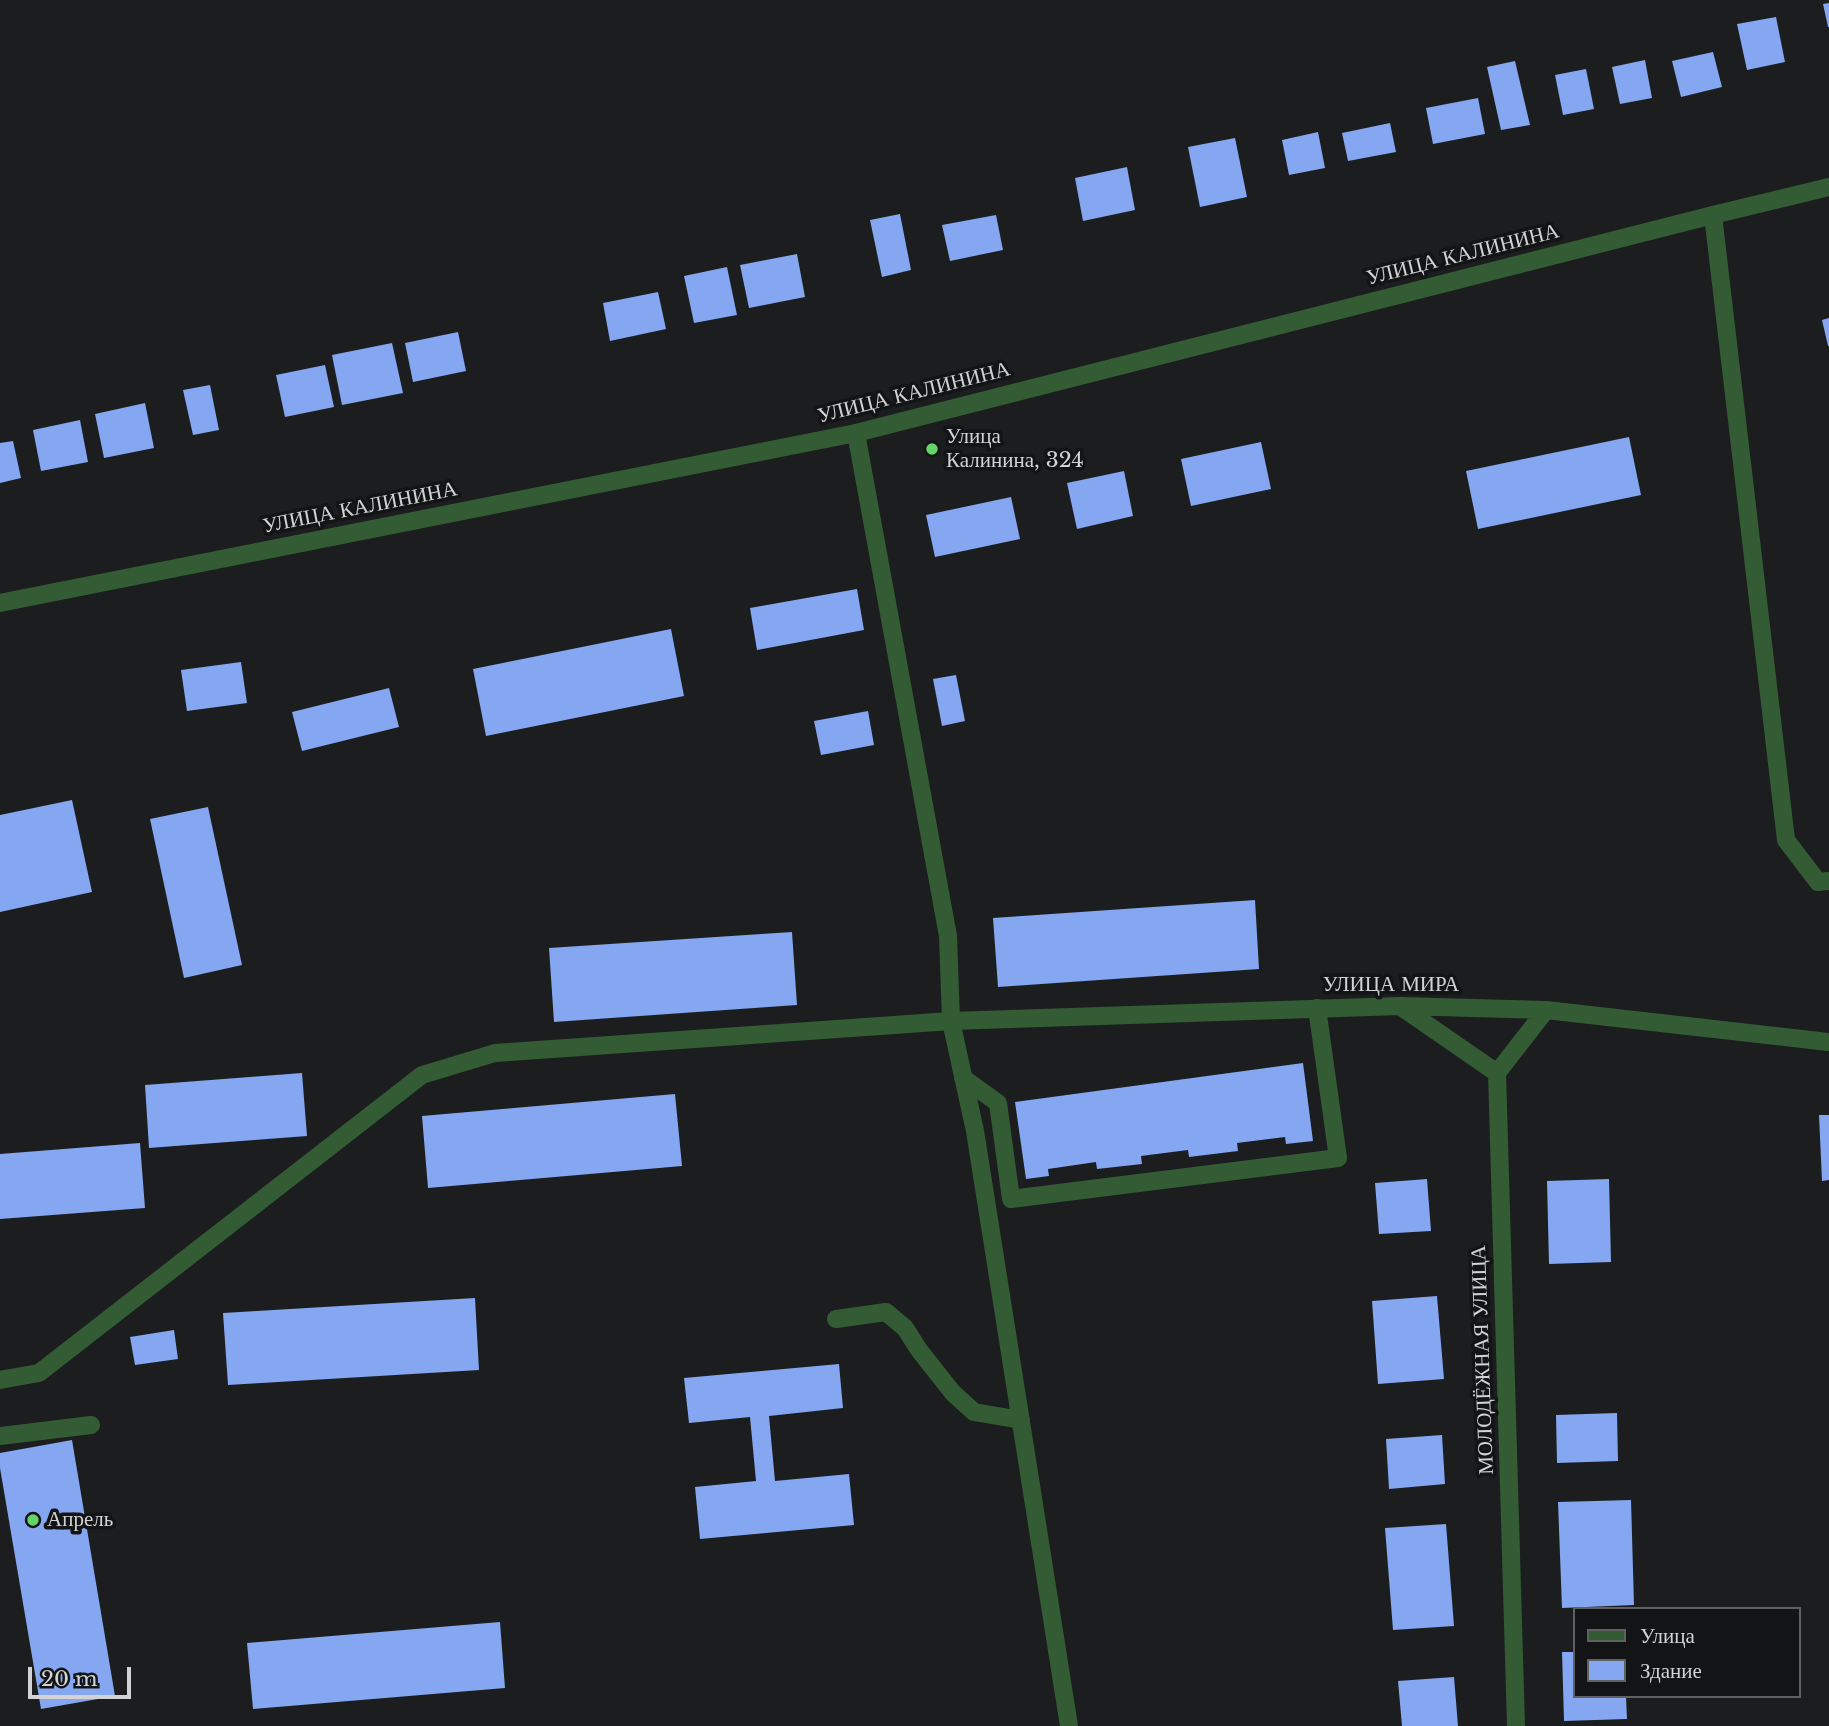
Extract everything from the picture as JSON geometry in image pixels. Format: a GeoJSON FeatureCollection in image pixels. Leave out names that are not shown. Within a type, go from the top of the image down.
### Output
{"type":"FeatureCollection","features":[{"type":"Feature","properties":{"kind":"street","name":"УЛИЦА КАЛИНИНА"},"geometry":{"type":"LineString","coordinates":[[0,603],[856,433],[1829,187]]}},
{"type":"Feature","properties":{"kind":"street"},"geometry":{"type":"LineString","coordinates":[[1713,215],[1786,840],[1818,882],[1829,881]]}},
{"type":"Feature","properties":{"kind":"street"},"geometry":{"type":"LineString","coordinates":[[856,433],[948,936],[951,1021],[975,1131],[1069,1726]]}},
{"type":"Feature","properties":{"kind":"street"},"geometry":{"type":"LineString","coordinates":[[1400,1006],[1497,1073],[1546,1010]]}},
{"type":"Feature","properties":{"kind":"street","name":"УЛИЦА МИРА"},"geometry":{"type":"LineString","coordinates":[[0,1380],[39,1373],[422,1075],[495,1053],[951,1021],[1400,1006],[1546,1010],[1829,1042]]}},
{"type":"Feature","properties":{"kind":"street"},"geometry":{"type":"LineString","coordinates":[[963,1078],[998,1103],[1011,1199],[1338,1158],[1317,1008]]}},
{"type":"Feature","properties":{"kind":"street","name":"МОЛОДЁЖНАЯ УЛИЦА"},"geometry":{"type":"LineString","coordinates":[[1497,1073],[1516,1726]]}},
{"type":"Feature","properties":{"kind":"street"},"geometry":{"type":"LineString","coordinates":[[836,1319],[886,1312],[905,1328],[953,1393],[974,1412],[1021,1420]]}},
{"type":"Feature","properties":{"kind":"street"},"geometry":{"type":"LineString","coordinates":[[0,1436],[90,1425]]}},
{"type":"Feature","properties":{"kind":"building"},"geometry":{"type":"Polygon","coordinates":[[[1829,3],[1829,27],[1828,27],[1823,4],[1829,3]]]}},
{"type":"Feature","properties":{"kind":"building"},"geometry":{"type":"Polygon","coordinates":[[[1776,17],[1785,62],[1747,70],[1737,24],[1776,17]]]}},
{"type":"Feature","properties":{"kind":"building"},"geometry":{"type":"Polygon","coordinates":[[[1713,52],[1722,87],[1681,97],[1672,61],[1713,52]]]}},
{"type":"Feature","properties":{"kind":"building"},"geometry":{"type":"Polygon","coordinates":[[[1645,60],[1652,98],[1620,104],[1612,67],[1645,60]]]}},
{"type":"Feature","properties":{"kind":"building"},"geometry":{"type":"Polygon","coordinates":[[[1515,61],[1530,125],[1501,130],[1487,67],[1515,61]]]}},
{"type":"Feature","properties":{"kind":"building"},"geometry":{"type":"Polygon","coordinates":[[[1586,69],[1594,109],[1563,115],[1555,75],[1586,69]]]}},
{"type":"Feature","properties":{"kind":"building"},"geometry":{"type":"Polygon","coordinates":[[[1478,98],[1485,134],[1433,144],[1426,108],[1478,98]]]}},
{"type":"Feature","properties":{"kind":"building"},"geometry":{"type":"Polygon","coordinates":[[[1390,123],[1396,152],[1348,161],[1342,133],[1390,123]]]}},
{"type":"Feature","properties":{"kind":"building"},"geometry":{"type":"Polygon","coordinates":[[[1318,132],[1325,168],[1289,175],[1282,140],[1318,132]]]}},
{"type":"Feature","properties":{"kind":"building"},"geometry":{"type":"Polygon","coordinates":[[[1235,138],[1247,197],[1200,207],[1188,147],[1235,138]]]}},
{"type":"Feature","properties":{"kind":"building"},"geometry":{"type":"Polygon","coordinates":[[[1127,167],[1135,210],[1083,221],[1075,178],[1127,167]]]}},
{"type":"Feature","properties":{"kind":"building"},"geometry":{"type":"Polygon","coordinates":[[[900,214],[911,270],[882,277],[870,220],[900,214]]]}},
{"type":"Feature","properties":{"kind":"building"},"geometry":{"type":"Polygon","coordinates":[[[996,215],[1003,250],[950,261],[942,225],[996,215]]]}},
{"type":"Feature","properties":{"kind":"building"},"geometry":{"type":"Polygon","coordinates":[[[797,254],[805,297],[749,308],[740,265],[797,254]]]}},
{"type":"Feature","properties":{"kind":"building"},"geometry":{"type":"Polygon","coordinates":[[[727,267],[737,315],[694,323],[684,276],[727,267]]]}},
{"type":"Feature","properties":{"kind":"building"},"geometry":{"type":"Polygon","coordinates":[[[658,292],[666,329],[610,341],[603,303],[658,292]]]}},
{"type":"Feature","properties":{"kind":"building"},"geometry":{"type":"Polygon","coordinates":[[[1829,318],[1829,346],[1828,346],[1822,320],[1829,318]]]}},
{"type":"Feature","properties":{"kind":"building"},"geometry":{"type":"Polygon","coordinates":[[[458,332],[466,371],[413,382],[405,343],[458,332]]]}},
{"type":"Feature","properties":{"kind":"building"},"geometry":{"type":"Polygon","coordinates":[[[392,343],[403,393],[342,405],[332,355],[392,343]]]}},
{"type":"Feature","properties":{"kind":"building"},"geometry":{"type":"Polygon","coordinates":[[[325,365],[334,407],[285,417],[276,375],[325,365]]]}},
{"type":"Feature","properties":{"kind":"building"},"geometry":{"type":"Polygon","coordinates":[[[210,385],[219,430],[193,435],[183,390],[210,385]]]}},
{"type":"Feature","properties":{"kind":"building"},"geometry":{"type":"Polygon","coordinates":[[[145,403],[154,448],[104,458],[95,414],[145,403]]]}},
{"type":"Feature","properties":{"kind":"building"},"geometry":{"type":"Polygon","coordinates":[[[80,420],[88,462],[41,471],[33,430],[80,420]]]}},
{"type":"Feature","properties":{"kind":"building"},"geometry":{"type":"Polygon","coordinates":[[[1629,437],[1641,495],[1478,529],[1466,471],[1629,437]]]}},
{"type":"Feature","properties":{"kind":"building"},"geometry":{"type":"Polygon","coordinates":[[[13,441],[21,478],[0,483],[0,443],[13,441]]]}},
{"type":"Feature","properties":{"kind":"building"},"geometry":{"type":"Polygon","coordinates":[[[1261,442],[1271,489],[1191,506],[1181,459],[1261,442]]]}},
{"type":"Feature","properties":{"kind":"building"},"geometry":{"type":"Polygon","coordinates":[[[1124,471],[1133,516],[1077,529],[1067,483],[1124,471]]]}},
{"type":"Feature","properties":{"kind":"building"},"geometry":{"type":"Polygon","coordinates":[[[1011,497],[1020,539],[935,557],[926,515],[1011,497]]]}},
{"type":"Feature","properties":{"kind":"building"},"geometry":{"type":"Polygon","coordinates":[[[857,589],[864,630],[757,650],[750,608],[857,589]]]}},
{"type":"Feature","properties":{"kind":"building"},"geometry":{"type":"Polygon","coordinates":[[[671,629],[684,696],[486,736],[473,669],[671,629]]]}},
{"type":"Feature","properties":{"kind":"building"},"geometry":{"type":"Polygon","coordinates":[[[241,662],[247,703],[187,711],[181,670],[241,662]]]}},
{"type":"Feature","properties":{"kind":"building"},"geometry":{"type":"Polygon","coordinates":[[[956,675],[965,721],[942,726],[933,679],[956,675]]]}},
{"type":"Feature","properties":{"kind":"building"},"geometry":{"type":"Polygon","coordinates":[[[389,688],[399,727],[302,751],[292,712],[389,688]]]}},
{"type":"Feature","properties":{"kind":"building"},"geometry":{"type":"Polygon","coordinates":[[[868,711],[874,745],[821,755],[814,721],[868,711]]]}},
{"type":"Feature","properties":{"kind":"building"},"geometry":{"type":"Polygon","coordinates":[[[72,800],[92,892],[0,912],[0,815],[72,800]]]}},
{"type":"Feature","properties":{"kind":"building"},"geometry":{"type":"Polygon","coordinates":[[[208,807],[242,965],[184,978],[150,819],[208,807]]]}},
{"type":"Feature","properties":{"kind":"building"},"geometry":{"type":"Polygon","coordinates":[[[1255,900],[1259,969],[998,987],[993,918],[1255,900]]]}},
{"type":"Feature","properties":{"kind":"building"},"geometry":{"type":"Polygon","coordinates":[[[792,932],[797,1005],[554,1022],[549,948],[792,932]]]}},
{"type":"Feature","properties":{"kind":"building"},"geometry":{"type":"Polygon","coordinates":[[[1303,1063],[1313,1141],[1286,1144],[1285,1137],[1237,1143],[1238,1151],[1189,1157],[1188,1150],[1141,1156],[1142,1164],[1097,1169],[1096,1162],[1048,1169],[1049,1176],[1026,1179],[1015,1102],[1303,1063]]]}},
{"type":"Feature","properties":{"kind":"building"},"geometry":{"type":"Polygon","coordinates":[[[302,1073],[307,1136],[149,1148],[145,1085],[302,1073]]]}},
{"type":"Feature","properties":{"kind":"building"},"geometry":{"type":"Polygon","coordinates":[[[675,1094],[682,1166],[428,1188],[422,1116],[675,1094]]]}},
{"type":"Feature","properties":{"kind":"building"},"geometry":{"type":"Polygon","coordinates":[[[1819,1115],[1829,1115],[1829,1180],[1822,1181],[1819,1115]]]}},
{"type":"Feature","properties":{"kind":"building"},"geometry":{"type":"Polygon","coordinates":[[[140,1143],[145,1208],[0,1219],[0,1154],[140,1143]]]}},
{"type":"Feature","properties":{"kind":"building"},"geometry":{"type":"Polygon","coordinates":[[[1427,1179],[1431,1231],[1379,1234],[1375,1183],[1427,1179]]]}},
{"type":"Feature","properties":{"kind":"building"},"geometry":{"type":"Polygon","coordinates":[[[1609,1179],[1611,1262],[1549,1264],[1547,1181],[1609,1179]]]}},
{"type":"Feature","properties":{"kind":"building"},"geometry":{"type":"Polygon","coordinates":[[[1437,1296],[1444,1379],[1378,1384],[1372,1301],[1437,1296]]]}},
{"type":"Feature","properties":{"kind":"building"},"geometry":{"type":"Polygon","coordinates":[[[475,1298],[479,1370],[228,1385],[223,1313],[475,1298]]]}},
{"type":"Feature","properties":{"kind":"building"},"geometry":{"type":"Polygon","coordinates":[[[174,1330],[178,1359],[135,1365],[130,1337],[174,1330]]]}},
{"type":"Feature","properties":{"kind":"building"},"geometry":{"type":"Polygon","coordinates":[[[839,1364],[843,1408],[769,1416],[775,1481],[849,1474],[854,1525],[700,1539],[695,1487],[756,1481],[750,1417],[689,1423],[684,1378],[839,1364]]]}},
{"type":"Feature","properties":{"kind":"building"},"geometry":{"type":"Polygon","coordinates":[[[1617,1413],[1618,1461],[1557,1463],[1556,1415],[1617,1413]]]}},
{"type":"Feature","properties":{"kind":"building"},"geometry":{"type":"Polygon","coordinates":[[[1442,1435],[1445,1484],[1389,1489],[1386,1439],[1442,1435]]]}},
{"type":"Feature","properties":{"kind":"building"},"geometry":{"type":"Polygon","coordinates":[[[72,1440],[115,1696],[41,1709],[0,1468],[0,1453],[72,1440]]]}},
{"type":"Feature","properties":{"kind":"building"},"geometry":{"type":"Polygon","coordinates":[[[1631,1500],[1634,1605],[1562,1608],[1558,1502],[1631,1500]]]}},
{"type":"Feature","properties":{"kind":"building"},"geometry":{"type":"Polygon","coordinates":[[[1446,1524],[1454,1626],[1393,1630],[1385,1528],[1446,1524]]]}},
{"type":"Feature","properties":{"kind":"building"},"geometry":{"type":"Polygon","coordinates":[[[500,1622],[505,1688],[253,1709],[247,1643],[500,1622]]]}},
{"type":"Feature","properties":{"kind":"building"},"geometry":{"type":"Polygon","coordinates":[[[1562,1652],[1574,1652],[1574,1698],[1626,1698],[1627,1719],[1564,1721],[1562,1652]]]}},
{"type":"Feature","properties":{"kind":"building"},"geometry":{"type":"Polygon","coordinates":[[[1454,1677],[1458,1726],[1402,1726],[1398,1681],[1454,1677]]]}},
{"type":"Feature","properties":{"kind":"place","name":"Улица Калинина, 324"},"geometry":{"type":"Point","coordinates":[932,449]}},
{"type":"Feature","properties":{"kind":"place","name":"Апрель"},"geometry":{"type":"Point","coordinates":[33,1520]}}]}
